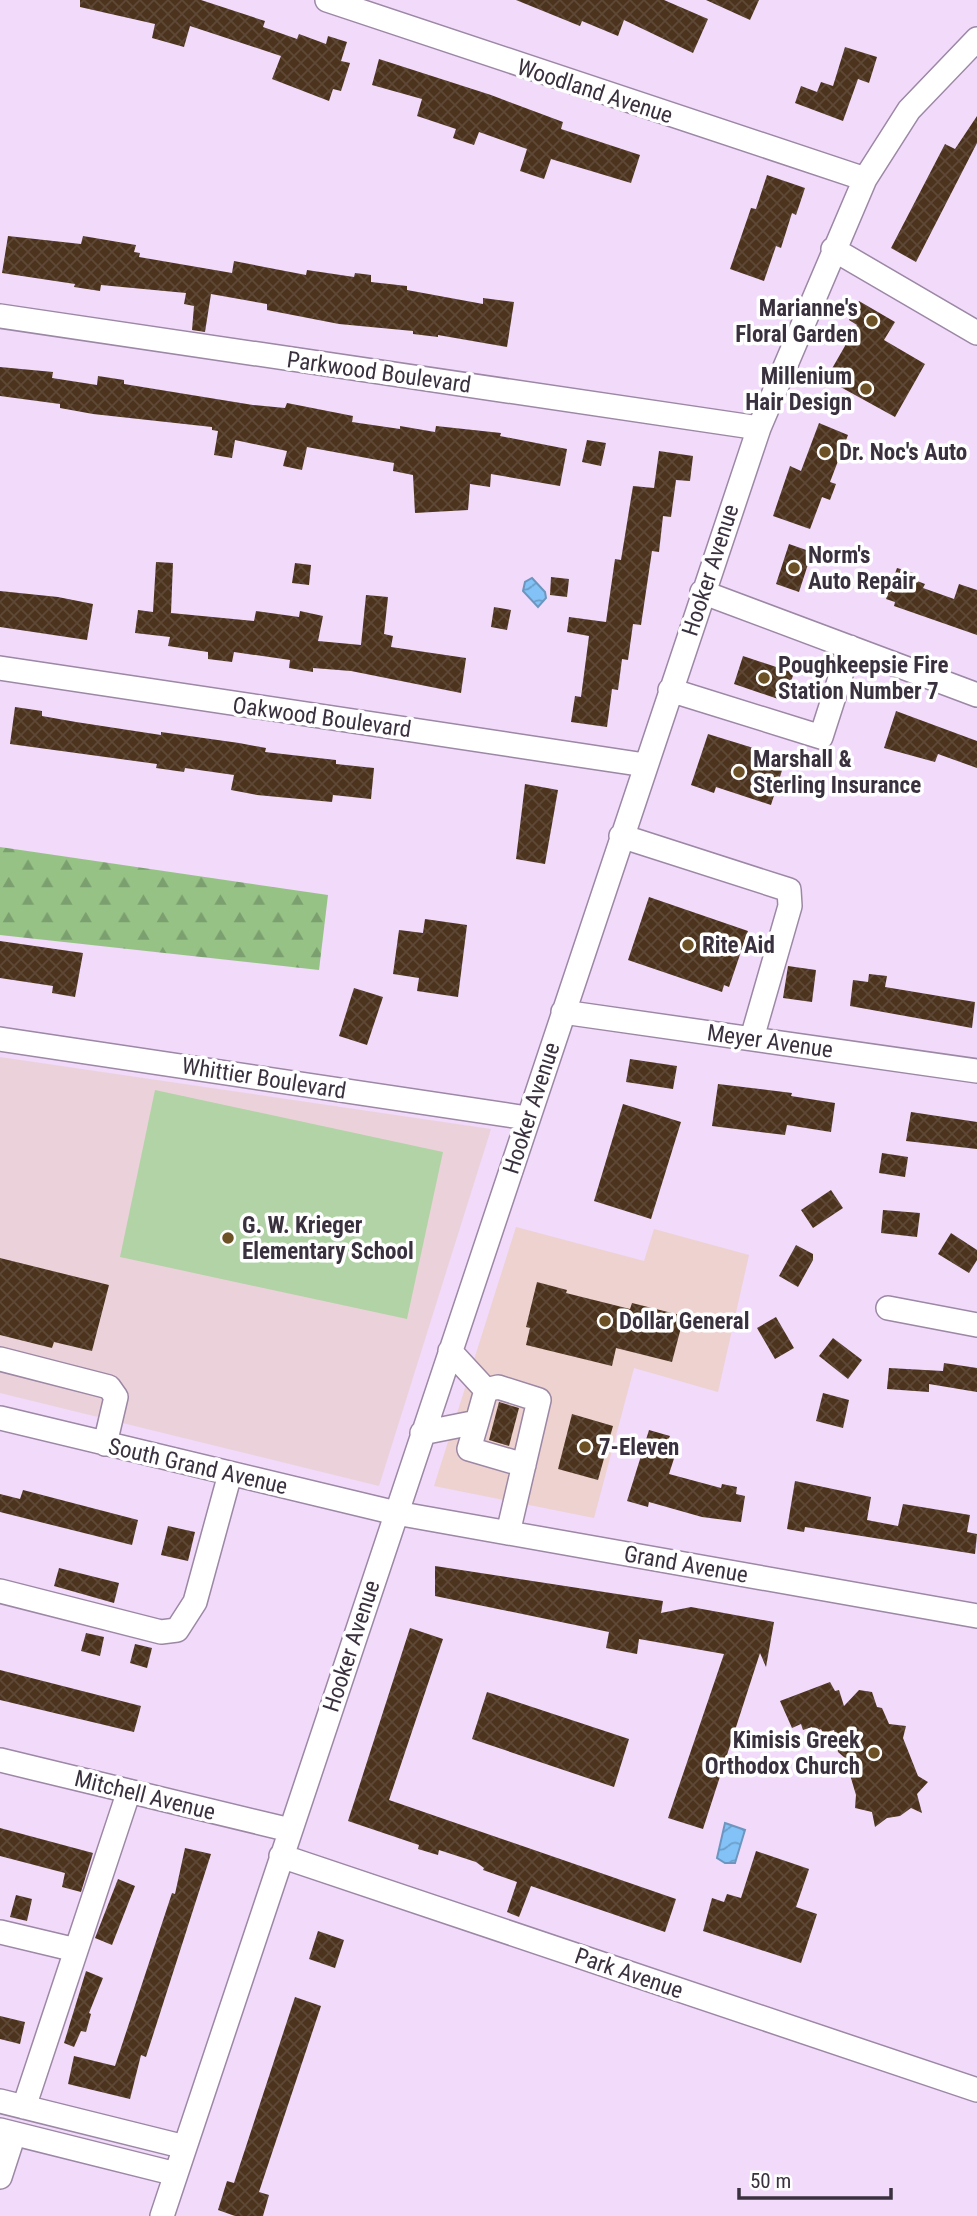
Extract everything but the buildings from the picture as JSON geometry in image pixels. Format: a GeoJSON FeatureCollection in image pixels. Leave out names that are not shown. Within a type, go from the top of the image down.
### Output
{"type":"FeatureCollection","features":[{"type":"Feature","properties":{"kind":"street","name":"Woodland Avenue"},"geometry":{"type":"LineString","coordinates":[[327,0],[865,179]]}},
{"type":"Feature","properties":{"kind":"street","name":"Hooker Avenue"},"geometry":{"type":"LineString","coordinates":[[162,2216],[702,592],[759,428],[865,179],[909,110],[977,39]]}},
{"type":"Feature","properties":{"kind":"street"},"geometry":{"type":"LineString","coordinates":[[833,249],[977,333]]}},
{"type":"Feature","properties":{"kind":"street","name":"Parkwood Boulevard"},"geometry":{"type":"LineString","coordinates":[[0,316],[759,428]]}},
{"type":"Feature","properties":{"kind":"street"},"geometry":{"type":"LineString","coordinates":[[702,592],[977,695]]}},
{"type":"Feature","properties":{"kind":"street"},"geometry":{"type":"LineString","coordinates":[[670,690],[821,737],[850,647]]}},
{"type":"Feature","properties":{"kind":"street","name":"Oakwood Boulevard"},"geometry":{"type":"LineString","coordinates":[[0,668],[645,765]]}},
{"type":"Feature","properties":{"kind":"street"},"geometry":{"type":"LineString","coordinates":[[621,836],[789,890],[790,906],[752,1038]]}},
{"type":"Feature","properties":{"kind":"street","name":"Meyer Avenue"},"geometry":{"type":"LineString","coordinates":[[563,1012],[977,1071]]}},
{"type":"Feature","properties":{"kind":"street","name":"Whittier Boulevard"},"geometry":{"type":"LineString","coordinates":[[0,1039],[527,1118]]}},
{"type":"Feature","properties":{"kind":"street"},"geometry":{"type":"LineString","coordinates":[[888,1308],[977,1325]]}},
{"type":"Feature","properties":{"kind":"street"},"geometry":{"type":"LineString","coordinates":[[450,1351],[486,1390]]}},
{"type":"Feature","properties":{"kind":"street"},"geometry":{"type":"LineString","coordinates":[[0,1359],[109,1387],[116,1397],[105,1444]]}},
{"type":"Feature","properties":{"kind":"street"},"geometry":{"type":"LineString","coordinates":[[486,1390],[498,1387],[539,1399],[508,1533]]}},
{"type":"Feature","properties":{"kind":"street"},"geometry":{"type":"LineString","coordinates":[[486,1390],[469,1449],[524,1465]]}},
{"type":"Feature","properties":{"kind":"street","name":"South Grand Avenue"},"geometry":{"type":"LineString","coordinates":[[0,1418],[396,1513]]}},
{"type":"Feature","properties":{"kind":"street"},"geometry":{"type":"LineString","coordinates":[[422,1433],[477,1422]]}},
{"type":"Feature","properties":{"kind":"street"},"geometry":{"type":"LineString","coordinates":[[0,1591],[161,1632],[177,1630],[195,1602],[230,1474]]}},
{"type":"Feature","properties":{"kind":"street","name":"Grand Avenue"},"geometry":{"type":"LineString","coordinates":[[396,1513],[977,1616]]}},
{"type":"Feature","properties":{"kind":"street","name":"Mitchell Avenue"},"geometry":{"type":"LineString","coordinates":[[0,1759],[290,1830]]}},
{"type":"Feature","properties":{"kind":"street"},"geometry":{"type":"LineString","coordinates":[[24,2107],[129,1791]]}},
{"type":"Feature","properties":{"kind":"street","name":"Park Avenue"},"geometry":{"type":"LineString","coordinates":[[281,1856],[977,2090]]}},
{"type":"Feature","properties":{"kind":"street"},"geometry":{"type":"LineString","coordinates":[[0,1932],[76,1950]]}},
{"type":"Feature","properties":{"kind":"street"},"geometry":{"type":"LineString","coordinates":[[0,2101],[185,2147]]}},
{"type":"Feature","properties":{"kind":"street"},"geometry":{"type":"LineString","coordinates":[[0,2177],[7,2132],[176,2174]]}},
{"type":"Feature","properties":{"kind":"shaded area","name":"G. W. Krieger Elementary School"},"geometry":{"type":"Polygon","coordinates":[[[0,1057],[491,1129],[379,1486],[0,1393],[0,1057]]]}},
{"type":"Feature","properties":{"kind":"shaded area"},"geometry":{"type":"Polygon","coordinates":[[[516,1227],[644,1261],[654,1229],[749,1255],[718,1392],[634,1368],[594,1518],[434,1486],[516,1227]]]}},
{"type":"Feature","properties":{"kind":"green space"},"geometry":{"type":"Polygon","coordinates":[[[0,847],[328,895],[319,970],[0,935],[0,847]]]}},
{"type":"Feature","properties":{"kind":"green space"},"geometry":{"type":"Polygon","coordinates":[[[155,1090],[443,1152],[407,1319],[120,1257],[155,1090]]]}},
{"type":"Feature","properties":{"kind":"water"},"geometry":{"type":"Polygon","coordinates":[[[532,578],[545,592],[546,598],[538,607],[523,591],[525,582],[532,578]]]}},
{"type":"Feature","properties":{"kind":"water"},"geometry":{"type":"Polygon","coordinates":[[[725,1823],[745,1830],[735,1863],[725,1863],[717,1858],[725,1823]]]}},
{"type":"Feature","properties":{"kind":"place","name":"Marianne's Floral Garden"},"geometry":{"type":"Point","coordinates":[872,321]}},
{"type":"Feature","properties":{"kind":"place","name":"Millenium Hair Design"},"geometry":{"type":"Point","coordinates":[866,389]}},
{"type":"Feature","properties":{"kind":"place","name":"Dr. Noc's Auto"},"geometry":{"type":"Point","coordinates":[825,452]}},
{"type":"Feature","properties":{"kind":"place","name":"Norm's Auto Repair"},"geometry":{"type":"Point","coordinates":[794,568]}},
{"type":"Feature","properties":{"kind":"place","name":"Poughkeepsie Fire Station Number 7"},"geometry":{"type":"Point","coordinates":[764,678]}},
{"type":"Feature","properties":{"kind":"place","name":"Marshall & Sterling Insurance"},"geometry":{"type":"Point","coordinates":[739,772]}},
{"type":"Feature","properties":{"kind":"place","name":"Rite Aid"},"geometry":{"type":"Point","coordinates":[688,945]}},
{"type":"Feature","properties":{"kind":"place","name":"G. W. Krieger Elementary School"},"geometry":{"type":"Point","coordinates":[228,1238]}},
{"type":"Feature","properties":{"kind":"place","name":"Dollar General"},"geometry":{"type":"Point","coordinates":[605,1321]}},
{"type":"Feature","properties":{"kind":"place","name":"7-Eleven"},"geometry":{"type":"Point","coordinates":[585,1447]}},
{"type":"Feature","properties":{"kind":"place","name":"Kimisis Greek Orthodox Church"},"geometry":{"type":"Point","coordinates":[874,1753]}}]}
